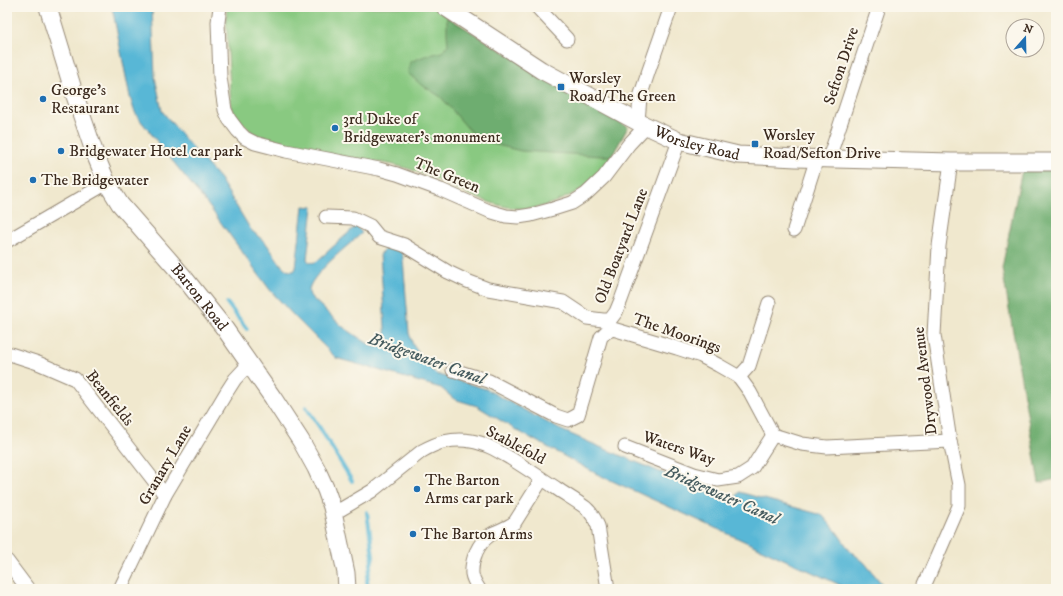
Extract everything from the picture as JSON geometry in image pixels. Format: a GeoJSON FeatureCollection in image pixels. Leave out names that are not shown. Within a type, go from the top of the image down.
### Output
{"type":"FeatureCollection","features":[{"type":"Feature","properties":{"kind":"main road","name":"Barton Road"},"geometry":{"type":"LineString","coordinates":[[48,7],[75,96],[95,154],[107,183],[120,204],[182,275],[225,329],[301,441],[316,468],[332,507],[346,573],[346,589]]}},
{"type":"Feature","properties":{"kind":"main road","name":"Worsley Road"},"geometry":{"type":"LineString","coordinates":[[445,7],[541,70],[642,124],[679,141],[738,155],[951,162],[1056,162]]}},
{"type":"Feature","properties":{"kind":"street","name":"The Green"},"geometry":{"type":"LineString","coordinates":[[220,7],[218,22],[220,77],[225,110],[228,119],[246,138],[255,143],[280,150],[379,169],[397,174],[441,190],[489,211],[506,216],[518,217],[553,209],[572,203],[586,194],[604,177],[642,124]]}},
{"type":"Feature","properties":{"kind":"street"},"geometry":{"type":"LineString","coordinates":[[537,7],[567,39]]}},
{"type":"Feature","properties":{"kind":"street"},"geometry":{"type":"LineString","coordinates":[[642,124],[640,97],[672,7]]}},
{"type":"Feature","properties":{"kind":"street","name":"Sefton Drive"},"geometry":{"type":"LineString","coordinates":[[794,230],[823,158],[879,7]]}},
{"type":"Feature","properties":{"kind":"street","name":"Old Boatyard Lane"},"geometry":{"type":"LineString","coordinates":[[326,217],[353,218],[370,226],[380,237],[404,244],[448,272],[488,289],[563,302],[587,318],[610,320],[616,312],[621,300],[679,141]]}},
{"type":"Feature","properties":{"kind":"street","name":"Drywood Avenue"},"geometry":{"type":"LineString","coordinates":[[925,589],[925,584],[959,506],[959,485],[950,441],[934,334],[939,246],[951,162]]}},
{"type":"Feature","properties":{"kind":"street"},"geometry":{"type":"LineString","coordinates":[[7,241],[107,183]]}},
{"type":"Feature","properties":{"kind":"street"},"geometry":{"type":"LineString","coordinates":[[739,377],[749,366],[769,303]]}},
{"type":"Feature","properties":{"kind":"street","name":"The Moorings"},"geometry":{"type":"LineString","coordinates":[[453,370],[489,381],[556,416],[568,420],[578,415],[600,337],[613,329],[701,356],[739,377],[750,392],[773,435]]}},
{"type":"Feature","properties":{"kind":"street","name":"Beanfields"},"geometry":{"type":"LineString","coordinates":[[7,353],[38,363],[75,379],[165,495]]}},
{"type":"Feature","properties":{"kind":"street","name":"Granary Lane"},"geometry":{"type":"LineString","coordinates":[[120,589],[165,495],[226,393],[235,379],[249,364]]}},
{"type":"Feature","properties":{"kind":"street"},"geometry":{"type":"LineString","coordinates":[[773,435],[802,444],[827,447],[950,441]]}},
{"type":"Feature","properties":{"kind":"street","name":"Waters Way"},"geometry":{"type":"LineString","coordinates":[[625,447],[694,474],[718,480],[738,478],[752,468],[773,435]]}},
{"type":"Feature","properties":{"kind":"street","name":"Stablefold"},"geometry":{"type":"LineString","coordinates":[[333,514],[372,491],[422,451],[446,441],[472,441],[501,453],[587,509],[594,516],[598,526],[608,589]]}},
{"type":"Feature","properties":{"kind":"street"},"geometry":{"type":"LineString","coordinates":[[479,589],[472,576],[473,560],[479,546],[488,536],[511,526],[515,522],[542,479]]}},
{"type":"Feature","properties":{"kind":"street"},"geometry":{"type":"LineString","coordinates":[[7,561],[28,589]]}},
{"type":"Feature","properties":{"kind":"green space"},"geometry":{"type":"Polygon","coordinates":[[[227,7],[435,7],[449,18],[628,127],[610,158],[593,180],[586,186],[551,204],[523,209],[506,207],[488,202],[418,172],[397,166],[266,141],[250,130],[231,108],[226,17],[227,7]]]}},
{"type":"Feature","properties":{"kind":"green space"},"geometry":{"type":"Polygon","coordinates":[[[447,17],[628,127],[611,156],[521,151],[493,144],[470,131],[441,97],[419,83],[408,73],[410,62],[425,56],[442,52],[448,45],[447,17]]]}},
{"type":"Feature","properties":{"kind":"green space"},"geometry":{"type":"Polygon","coordinates":[[[1056,165],[1056,479],[1039,483],[1002,268],[1022,170],[1056,165]]]}},
{"type":"Feature","properties":{"kind":"water"},"geometry":{"type":"Polygon","coordinates":[[[112,7],[152,7],[155,77],[162,111],[220,179],[251,230],[266,243],[282,266],[290,271],[294,271],[296,268],[303,206],[313,207],[307,259],[311,263],[316,262],[356,226],[362,233],[322,269],[315,277],[309,291],[311,297],[343,327],[373,347],[384,346],[386,342],[380,254],[390,248],[402,247],[409,333],[413,345],[427,365],[436,374],[486,389],[559,429],[732,502],[739,492],[822,515],[837,532],[850,551],[864,562],[886,589],[846,589],[836,583],[597,474],[516,430],[477,406],[454,399],[441,388],[336,358],[270,290],[208,205],[137,116],[130,97],[112,7]]]}},
{"type":"Feature","properties":{"kind":"waterway"},"geometry":{"type":"LineString","coordinates":[[227,303],[247,329]]}},
{"type":"Feature","properties":{"kind":"waterway"},"geometry":{"type":"LineString","coordinates":[[306,407],[352,481]]}},
{"type":"Feature","properties":{"kind":"waterway"},"geometry":{"type":"LineString","coordinates":[[367,512],[373,556],[367,580],[368,589]]}},
{"type":"Feature","properties":{"kind":"place","name":"Worsley Road/The Green"},"geometry":{"type":"Point","coordinates":[561,87]}},
{"type":"Feature","properties":{"kind":"place","name":"George’s Restaurant"},"geometry":{"type":"Point","coordinates":[43,99]}},
{"type":"Feature","properties":{"kind":"place","name":"3rd Duke of Bridgewater's monument"},"geometry":{"type":"Point","coordinates":[335,128]}},
{"type":"Feature","properties":{"kind":"place","name":"Worsley Road/Sefton Drive"},"geometry":{"type":"Point","coordinates":[755,144]}},
{"type":"Feature","properties":{"kind":"place","name":"Bridgewater Hotel car park"},"geometry":{"type":"Point","coordinates":[61,151]}},
{"type":"Feature","properties":{"kind":"place","name":"The Bridgewater"},"geometry":{"type":"Point","coordinates":[33,180]}},
{"type":"Feature","properties":{"kind":"place","name":"The Barton Arms car park"},"geometry":{"type":"Point","coordinates":[417,489]}},
{"type":"Feature","properties":{"kind":"place","name":"The Barton Arms"},"geometry":{"type":"Point","coordinates":[413,534]}},
{"type":"Feature","properties":{"kind":"water label","name":"Bridgewater Canal"},"geometry":{"type":"Point","coordinates":[427,359]}},
{"type":"Feature","properties":{"kind":"water label","name":"Bridgewater Canal"},"geometry":{"type":"Point","coordinates":[722,495]}}]}
